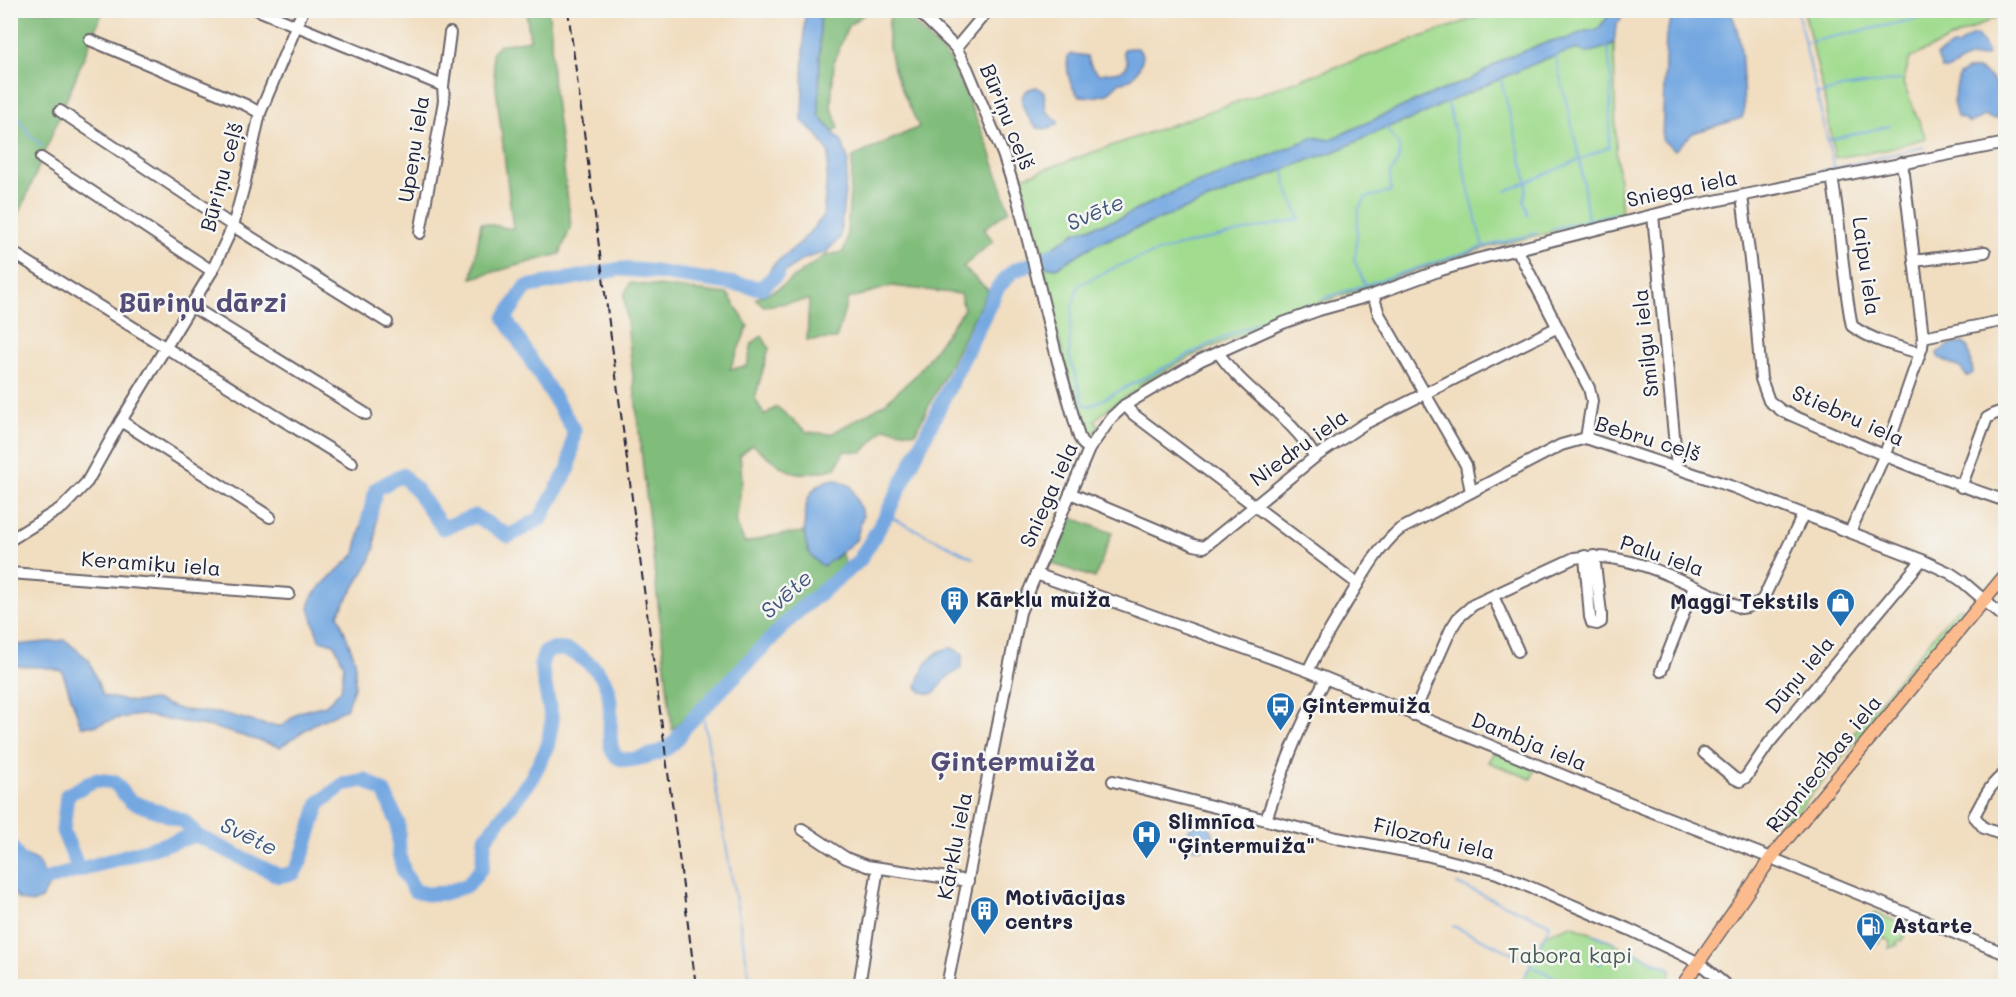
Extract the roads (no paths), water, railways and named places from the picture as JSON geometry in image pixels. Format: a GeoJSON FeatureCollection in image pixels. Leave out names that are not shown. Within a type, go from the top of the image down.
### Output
{"type":"FeatureCollection","features":[{"type":"Feature","properties":{"kind":"main road","name":"Rūpniecības iela"},"geometry":{"type":"LineString","coordinates":[[1682,987],[1772,858],[2006,574]]}},
{"type":"Feature","properties":{"kind":"street","name":"Upeņu iela"},"geometry":{"type":"LineString","coordinates":[[258,10],[443,86],[444,102],[420,233]]}},
{"type":"Feature","properties":{"kind":"street","name":"Būriņu ceļš"},"geometry":{"type":"LineString","coordinates":[[10,540],[63,507],[87,482],[121,421],[212,271],[233,226],[260,113],[303,10]]}},
{"type":"Feature","properties":{"kind":"street","name":"Būriņu ceļš"},"geometry":{"type":"LineString","coordinates":[[917,10],[956,48],[967,68],[1003,154],[1018,200],[1075,425],[1083,444],[1089,449]]}},
{"type":"Feature","properties":{"kind":"street"},"geometry":{"type":"LineString","coordinates":[[956,48],[988,10]]}},
{"type":"Feature","properties":{"kind":"street"},"geometry":{"type":"LineString","coordinates":[[443,86],[450,33]]}},
{"type":"Feature","properties":{"kind":"street"},"geometry":{"type":"LineString","coordinates":[[90,40],[246,105],[260,113]]}},
{"type":"Feature","properties":{"kind":"street"},"geometry":{"type":"LineString","coordinates":[[60,111],[233,226],[387,322]]}},
{"type":"Feature","properties":{"kind":"street","name":"Sniega iela"},"geometry":{"type":"LineString","coordinates":[[1035,574],[1089,449],[1112,417],[1125,405],[1171,377],[1218,352],[1283,323],[1373,295],[1441,270],[1653,215],[2006,143]]}},
{"type":"Feature","properties":{"kind":"street"},"geometry":{"type":"LineString","coordinates":[[41,158],[212,271]]}},
{"type":"Feature","properties":{"kind":"street"},"geometry":{"type":"LineString","coordinates":[[1850,532],[1885,454],[1923,337],[1901,163]]}},
{"type":"Feature","properties":{"kind":"street","name":"Laipu iela"},"geometry":{"type":"LineString","coordinates":[[1832,177],[1838,206],[1852,326],[1878,339],[1920,352]]}},
{"type":"Feature","properties":{"kind":"street","name":"Stiebru iela"},"geometry":{"type":"LineString","coordinates":[[1742,196],[1754,292],[1761,379],[1769,400],[1782,411],[1961,487],[2006,501]]}},
{"type":"Feature","properties":{"kind":"street","name":"Smilgu iela"},"geometry":{"type":"LineString","coordinates":[[1653,215],[1677,467]]}},
{"type":"Feature","properties":{"kind":"street"},"geometry":{"type":"LineString","coordinates":[[1517,249],[1589,388],[1592,401],[1586,438]]}},
{"type":"Feature","properties":{"kind":"street"},"geometry":{"type":"LineString","coordinates":[[10,251],[352,463]]}},
{"type":"Feature","properties":{"kind":"street"},"geometry":{"type":"LineString","coordinates":[[1914,261],[1985,252]]}},
{"type":"Feature","properties":{"kind":"street"},"geometry":{"type":"LineString","coordinates":[[1373,295],[1379,314],[1466,465],[1471,492]]}},
{"type":"Feature","properties":{"kind":"street"},"geometry":{"type":"LineString","coordinates":[[191,306],[366,414]]}},
{"type":"Feature","properties":{"kind":"street"},"geometry":{"type":"LineString","coordinates":[[1923,337],[2006,320]]}},
{"type":"Feature","properties":{"kind":"street","name":"Niedru iela"},"geometry":{"type":"LineString","coordinates":[[1070,493],[1194,545],[1204,547],[1315,457],[1364,424],[1556,328]]}},
{"type":"Feature","properties":{"kind":"street"},"geometry":{"type":"LineString","coordinates":[[1218,352],[1227,364],[1308,444],[1315,457]]}},
{"type":"Feature","properties":{"kind":"street"},"geometry":{"type":"LineString","coordinates":[[1125,405],[1133,414],[1358,584]]}},
{"type":"Feature","properties":{"kind":"street"},"geometry":{"type":"LineString","coordinates":[[1961,487],[1987,418],[2006,410]]}},
{"type":"Feature","properties":{"kind":"street"},"geometry":{"type":"LineString","coordinates":[[121,421],[270,517]]}},
{"type":"Feature","properties":{"kind":"street","name":"Bebru ceļš"},"geometry":{"type":"LineString","coordinates":[[1308,671],[1318,649],[1358,584],[1384,545],[1399,531],[1561,445],[1586,438],[1733,487],[1922,560],[1950,573],[2006,619]]}},
{"type":"Feature","properties":{"kind":"street","name":"Palu iela"},"geometry":{"type":"LineString","coordinates":[[1413,716],[1458,618],[1473,605],[1574,558],[1590,556],[1623,559],[1668,575],[1741,608],[1749,607],[1758,604],[1763,599],[1803,515]]}},
{"type":"Feature","properties":{"kind":"street"},"geometry":{"type":"LineString","coordinates":[[1590,556],[1601,613],[1601,621],[1597,624],[1592,623],[1590,617],[1590,556]]}},
{"type":"Feature","properties":{"kind":"street","name":"Dūņu iela"},"geometry":{"type":"LineString","coordinates":[[1704,753],[1740,782],[1746,777],[1769,743],[1922,560]]}},
{"type":"Feature","properties":{"kind":"street","name":"Keramiķu iela"},"geometry":{"type":"LineString","coordinates":[[10,573],[289,594]]}},
{"type":"Feature","properties":{"kind":"street","name":"Dambja iela"},"geometry":{"type":"LineString","coordinates":[[1035,574],[1308,671],[1413,716],[1772,858],[2006,954]]}},
{"type":"Feature","properties":{"kind":"street","name":"Kārklu iela"},"geometry":{"type":"LineString","coordinates":[[947,987],[1020,612],[1035,574]]}},
{"type":"Feature","properties":{"kind":"street"},"geometry":{"type":"LineString","coordinates":[[1661,671],[1694,587]]}},
{"type":"Feature","properties":{"kind":"street"},"geometry":{"type":"LineString","coordinates":[[1493,596],[1518,651]]}},
{"type":"Feature","properties":{"kind":"street"},"geometry":{"type":"LineString","coordinates":[[1266,820],[1298,738],[1326,679]]}},
{"type":"Feature","properties":{"kind":"street"},"geometry":{"type":"LineString","coordinates":[[2006,773],[1988,789],[1974,816],[1984,828],[2006,836]]}},
{"type":"Feature","properties":{"kind":"street","name":"Filozofu iela"},"geometry":{"type":"LineString","coordinates":[[1113,781],[1337,838],[1443,859],[1497,873],[1628,928],[1699,963],[1727,987]]}},
{"type":"Feature","properties":{"kind":"street"},"geometry":{"type":"LineString","coordinates":[[802,829],[846,858],[878,868],[968,881]]}},
{"type":"Feature","properties":{"kind":"street"},"geometry":{"type":"LineString","coordinates":[[859,987],[878,868]]}},
{"type":"Feature","properties":{"kind":"water"},"geometry":{"type":"Polygon","coordinates":[[[1675,10],[1730,11],[1735,22],[1740,47],[1744,112],[1742,118],[1693,133],[1675,150],[1662,140],[1666,35],[1675,10]]]}},
{"type":"Feature","properties":{"kind":"water"},"geometry":{"type":"Polygon","coordinates":[[[805,11],[822,11],[819,116],[842,142],[848,160],[840,238],[826,252],[803,259],[766,286],[760,286],[773,265],[801,242],[823,217],[829,153],[818,136],[802,121],[805,11]]]}},
{"type":"Feature","properties":{"kind":"water"},"geometry":{"type":"Polygon","coordinates":[[[1613,11],[1626,11],[1616,26],[1614,43],[1607,47],[1586,53],[1578,49],[1545,59],[1336,151],[1094,245],[1056,268],[1044,266],[1042,258],[1044,253],[1076,232],[1118,219],[1182,188],[1253,163],[1314,137],[1329,140],[1422,98],[1470,80],[1506,58],[1551,41],[1597,30],[1613,11]]]}},
{"type":"Feature","properties":{"kind":"water"},"geometry":{"type":"Polygon","coordinates":[[[1976,35],[1982,42],[1988,55],[1967,59],[1951,68],[1942,69],[1937,55],[1952,46],[1958,46],[1976,35]]]}},
{"type":"Feature","properties":{"kind":"water"},"geometry":{"type":"Polygon","coordinates":[[[1138,48],[1143,56],[1133,77],[1120,82],[1107,94],[1093,97],[1079,96],[1069,78],[1068,56],[1073,54],[1087,56],[1092,68],[1099,74],[1121,71],[1126,68],[1127,62],[1123,52],[1124,49],[1138,48]]]}},
{"type":"Feature","properties":{"kind":"water"},"geometry":{"type":"Polygon","coordinates":[[[1977,69],[1997,86],[2005,112],[2003,117],[1993,119],[1985,116],[1969,123],[1957,117],[1953,102],[1959,75],[1967,70],[1977,69]]]}},
{"type":"Feature","properties":{"kind":"water"},"geometry":{"type":"Polygon","coordinates":[[[1037,87],[1044,93],[1046,111],[1057,120],[1058,124],[1049,129],[1037,128],[1028,117],[1022,104],[1024,93],[1037,87]]]}},
{"type":"Feature","properties":{"kind":"water"},"geometry":{"type":"Polygon","coordinates":[[[1963,343],[1968,348],[1973,372],[1967,376],[1960,368],[1938,357],[1937,353],[1949,345],[1963,343]]]}},
{"type":"Feature","properties":{"kind":"water"},"geometry":{"type":"Polygon","coordinates":[[[835,479],[851,486],[863,515],[856,540],[824,566],[812,557],[806,545],[804,531],[806,509],[813,490],[823,482],[835,479]]]}},
{"type":"Feature","properties":{"kind":"water"},"geometry":{"type":"Polygon","coordinates":[[[367,500],[377,504],[375,547],[369,563],[338,614],[355,660],[355,684],[346,709],[314,724],[280,747],[212,727],[142,715],[118,718],[94,726],[81,726],[62,671],[42,667],[11,666],[11,644],[65,640],[89,660],[103,696],[134,702],[154,700],[182,710],[226,714],[266,725],[282,726],[299,712],[326,705],[341,690],[344,665],[334,644],[319,640],[309,608],[313,595],[355,554],[367,500]]]}},
{"type":"Feature","properties":{"kind":"water"},"geometry":{"type":"Polygon","coordinates":[[[952,648],[963,654],[961,668],[944,680],[936,692],[931,694],[922,692],[917,687],[921,673],[929,661],[939,652],[952,648]]]}},
{"type":"Feature","properties":{"kind":"water"},"geometry":{"type":"Polygon","coordinates":[[[1200,823],[1210,826],[1213,836],[1210,846],[1200,849],[1190,846],[1187,836],[1190,826],[1200,823]]]}},
{"type":"Feature","properties":{"kind":"water"},"geometry":{"type":"Polygon","coordinates":[[[11,833],[21,853],[38,861],[49,886],[41,899],[32,903],[18,899],[11,889],[11,833]]]}},
{"type":"Feature","properties":{"kind":"waterway"},"geometry":{"type":"LineString","coordinates":[[1720,193],[1834,168],[1797,10]]}},
{"type":"Feature","properties":{"kind":"waterway"},"geometry":{"type":"LineString","coordinates":[[1804,43],[1917,19],[1935,10]]}},
{"type":"Feature","properties":{"kind":"waterway"},"geometry":{"type":"LineString","coordinates":[[1506,191],[1609,147],[1611,81],[1608,47]]}},
{"type":"Feature","properties":{"kind":"waterway"},"geometry":{"type":"LineString","coordinates":[[1555,55],[1580,160],[1588,220]]}},
{"type":"Feature","properties":{"kind":"waterway"},"geometry":{"type":"LineString","coordinates":[[1500,76],[1527,182],[1524,201],[1528,216]]}},
{"type":"Feature","properties":{"kind":"waterway"},"geometry":{"type":"LineString","coordinates":[[1816,95],[1842,88],[1900,80]]}},
{"type":"Feature","properties":{"kind":"waterway"},"geometry":{"type":"LineString","coordinates":[[1447,101],[1483,247]]}},
{"type":"Feature","properties":{"kind":"waterway"},"geometry":{"type":"LineString","coordinates":[[10,103],[30,136],[43,146]]}},
{"type":"Feature","properties":{"kind":"waterway"},"geometry":{"type":"LineString","coordinates":[[1365,284],[1354,260],[1358,210],[1365,198],[1391,191],[1390,175],[1399,159],[1399,146],[1385,126]]}},
{"type":"Feature","properties":{"kind":"waterway"},"geometry":{"type":"LineString","coordinates":[[1828,140],[1890,126]]}},
{"type":"Feature","properties":{"kind":"waterway"},"geometry":{"type":"LineString","coordinates":[[1834,168],[1924,147]]}},
{"type":"Feature","properties":{"kind":"waterway"},"geometry":{"type":"LineString","coordinates":[[1284,169],[1286,185],[1300,219],[1158,252],[1104,272],[1078,286],[1072,308],[1069,355],[1084,404],[1090,406],[1238,331],[1309,303]]}},
{"type":"Feature","properties":{"kind":"waterway"},"geometry":{"type":"LineString","coordinates":[[1550,229],[1616,213]]}},
{"type":"Feature","properties":{"kind":"waterway"},"geometry":{"type":"LineString","coordinates":[[1321,299],[1483,247],[1537,233]]}},
{"type":"Feature","properties":{"kind":"waterway","name":"Svēte"},"geometry":{"type":"LineString","coordinates":[[10,845],[22,864],[42,881],[196,835],[279,876],[294,873],[301,860],[319,803],[344,784],[365,780],[384,792],[398,823],[399,854],[404,873],[415,891],[427,894],[445,893],[468,885],[482,867],[485,839],[531,779],[547,748],[552,721],[541,665],[545,652],[558,649],[571,652],[598,672],[608,689],[611,744],[613,753],[618,758],[627,760],[642,758],[671,745],[685,727],[796,613],[859,561],[885,518],[998,287],[1013,271],[1059,253]]}},
{"type":"Feature","properties":{"kind":"waterway","name":"Svēte"},"geometry":{"type":"LineString","coordinates":[[368,522],[376,489],[402,475],[416,490],[443,528],[475,516],[509,536],[540,519],[569,468],[574,430],[505,318],[526,287],[620,269],[761,288],[777,274]]}},
{"type":"Feature","properties":{"kind":"waterway"},"geometry":{"type":"LineString","coordinates":[[886,515],[973,558]]}},
{"type":"Feature","properties":{"kind":"waterway"},"geometry":{"type":"LineString","coordinates":[[702,710],[751,986]]}},
{"type":"Feature","properties":{"kind":"waterway","name":"Svēte"},"geometry":{"type":"LineString","coordinates":[[79,870],[63,831],[67,795],[95,780],[114,782],[130,801],[184,821],[196,835]]}},
{"type":"Feature","properties":{"kind":"waterway"},"geometry":{"type":"LineString","coordinates":[[1457,884],[1550,924],[1520,986]]}},
{"type":"Feature","properties":{"kind":"waterway"},"geometry":{"type":"LineString","coordinates":[[1453,926],[1532,962]]}},
{"type":"Feature","properties":{"kind":"waterway"},"geometry":{"type":"LineString","coordinates":[[1594,934],[1615,943]]}},
{"type":"Feature","properties":{"kind":"waterway"},"geometry":{"type":"LineString","coordinates":[[1599,965],[1609,949]]}},
{"type":"Feature","properties":{"kind":"waterway"},"geometry":{"type":"LineString","coordinates":[[1630,950],[1671,969]]}},
{"type":"Feature","properties":{"kind":"waterway"},"geometry":{"type":"LineString","coordinates":[[1530,966],[1574,986]]}},
{"type":"Feature","properties":{"kind":"railway"},"geometry":{"type":"LineString","coordinates":[[568,10],[696,986]]}},
{"type":"Feature","properties":{"kind":"place","name":"Kārklu muiža"},"geometry":{"type":"Point","coordinates":[955,626]}},
{"type":"Feature","properties":{"kind":"place","name":"Maggi Tekstils"},"geometry":{"type":"Point","coordinates":[1840,628]}},
{"type":"Feature","properties":{"kind":"place","name":"Ģintermuiža"},"geometry":{"type":"Point","coordinates":[1281,732]}},
{"type":"Feature","properties":{"kind":"place","name":"Slimnīca \"Ģintermuiža\""},"geometry":{"type":"Point","coordinates":[1147,860]}},
{"type":"Feature","properties":{"kind":"place","name":"Motivācijas centrs"},"geometry":{"type":"Point","coordinates":[984,936]}},
{"type":"Feature","properties":{"kind":"place","name":"Astarte"},"geometry":{"type":"Point","coordinates":[1871,952]}},
{"type":"Feature","properties":{"kind":"district","name":"Būriņu dārzi"},"geometry":{"type":"Point","coordinates":[203,303]}},
{"type":"Feature","properties":{"kind":"district","name":"Ģintermuiža"},"geometry":{"type":"Point","coordinates":[1013,762]}},
{"type":"Feature","properties":{"kind":"park label","name":"Tabora kapi"},"geometry":{"type":"Point","coordinates":[1570,956]}}]}
